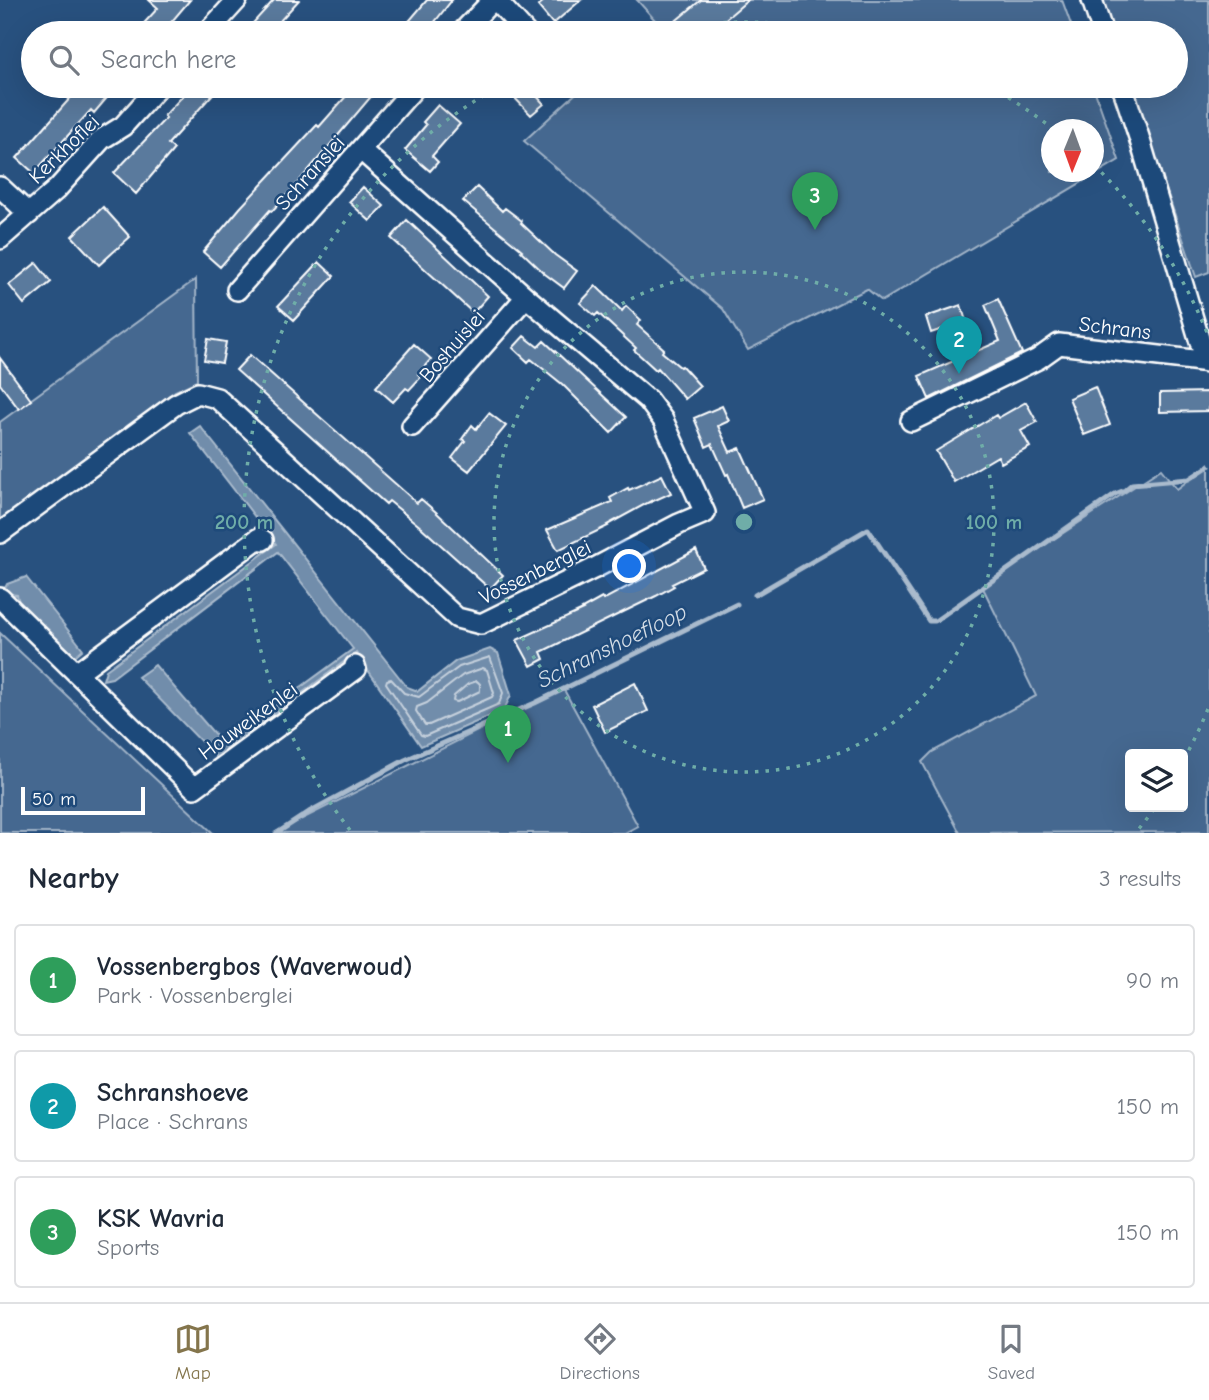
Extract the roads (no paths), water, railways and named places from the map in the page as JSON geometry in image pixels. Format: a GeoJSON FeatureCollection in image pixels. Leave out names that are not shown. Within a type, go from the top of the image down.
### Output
{"type":"FeatureCollection","features":[{"type":"Feature","properties":{"kind":"street"},"geometry":{"type":"LineString","coordinates":[[217,21],[237,0]]}},
{"type":"Feature","properties":{"kind":"street"},"geometry":{"type":"LineString","coordinates":[[473,21],[495,0],[515,21]]}},
{"type":"Feature","properties":{"kind":"street"},"geometry":{"type":"LineString","coordinates":[[1092,0],[1100,21]]}},
{"type":"Feature","properties":{"kind":"street","name":"Kerkhoflei"},"geometry":{"type":"LineString","coordinates":[[0,239],[57,188],[102,139],[123,126],[148,98]]}},
{"type":"Feature","properties":{"kind":"street","name":"Schranslei"},"geometry":{"type":"LineString","coordinates":[[237,290],[406,98]]}},
{"type":"Feature","properties":{"kind":"street","name":"Schrans"},"geometry":{"type":"LineString","coordinates":[[911,421],[1038,359],[1059,344],[1208,362],[1126,98]]}},
{"type":"Feature","properties":{"kind":"street","name":"Vossenberglei"},"geometry":{"type":"LineString","coordinates":[[0,533],[176,404],[198,393],[217,398],[457,618],[481,624],[678,524],[705,513],[663,420],[648,400],[526,297],[361,150]]}},
{"type":"Feature","properties":{"kind":"street","name":"Kerkhoflei"},"geometry":{"type":"LineString","coordinates":[[0,187],[29,214]]}},
{"type":"Feature","properties":{"kind":"street","name":"Boshuislei"},"geometry":{"type":"LineString","coordinates":[[412,426],[526,297]]}},
{"type":"Feature","properties":{"kind":"street"},"geometry":{"type":"LineString","coordinates":[[78,672],[259,538],[263,540]]}},
{"type":"Feature","properties":{"kind":"street","name":"Houweikenlei"},"geometry":{"type":"LineString","coordinates":[[4,608],[78,672],[194,788],[356,669],[355,666]]}},
{"type":"Feature","properties":{"kind":"water"},"geometry":{"type":"Polygon","coordinates":[[[200,426],[407,687],[418,691],[456,661],[490,649],[498,653],[511,695],[504,710],[421,746],[356,653],[216,757],[138,677],[155,665],[223,744],[353,649],[278,552],[112,678],[103,680],[106,670],[276,544],[190,433],[200,426]]]}},
{"type":"Feature","properties":{"kind":"water"},"geometry":{"type":"Polygon","coordinates":[[[26,577],[83,649],[75,656],[19,602],[17,595],[10,594],[5,588],[7,584],[26,577]]]}},
{"type":"Feature","properties":{"kind":"waterway","name":"Schranshoefloop"},"geometry":{"type":"LineString","coordinates":[[755,595],[868,529],[929,621],[935,621],[1132,484],[1189,479],[1209,466]]}},
{"type":"Feature","properties":{"kind":"waterway","name":"Schranshoefloop"},"geometry":{"type":"LineString","coordinates":[[277,833],[309,812],[405,760],[535,703],[737,604]]}},
{"type":"Feature","properties":{"kind":"place","name":"KSK Wavria"},"geometry":{"type":"Point","coordinates":[815,230]}},
{"type":"Feature","properties":{"kind":"place","name":"Schranshoeve"},"geometry":{"type":"Point","coordinates":[959,374]}},
{"type":"Feature","properties":{"kind":"place","name":"Vossenbergbos (Waverwoud)"},"geometry":{"type":"Point","coordinates":[508,763]}}]}
